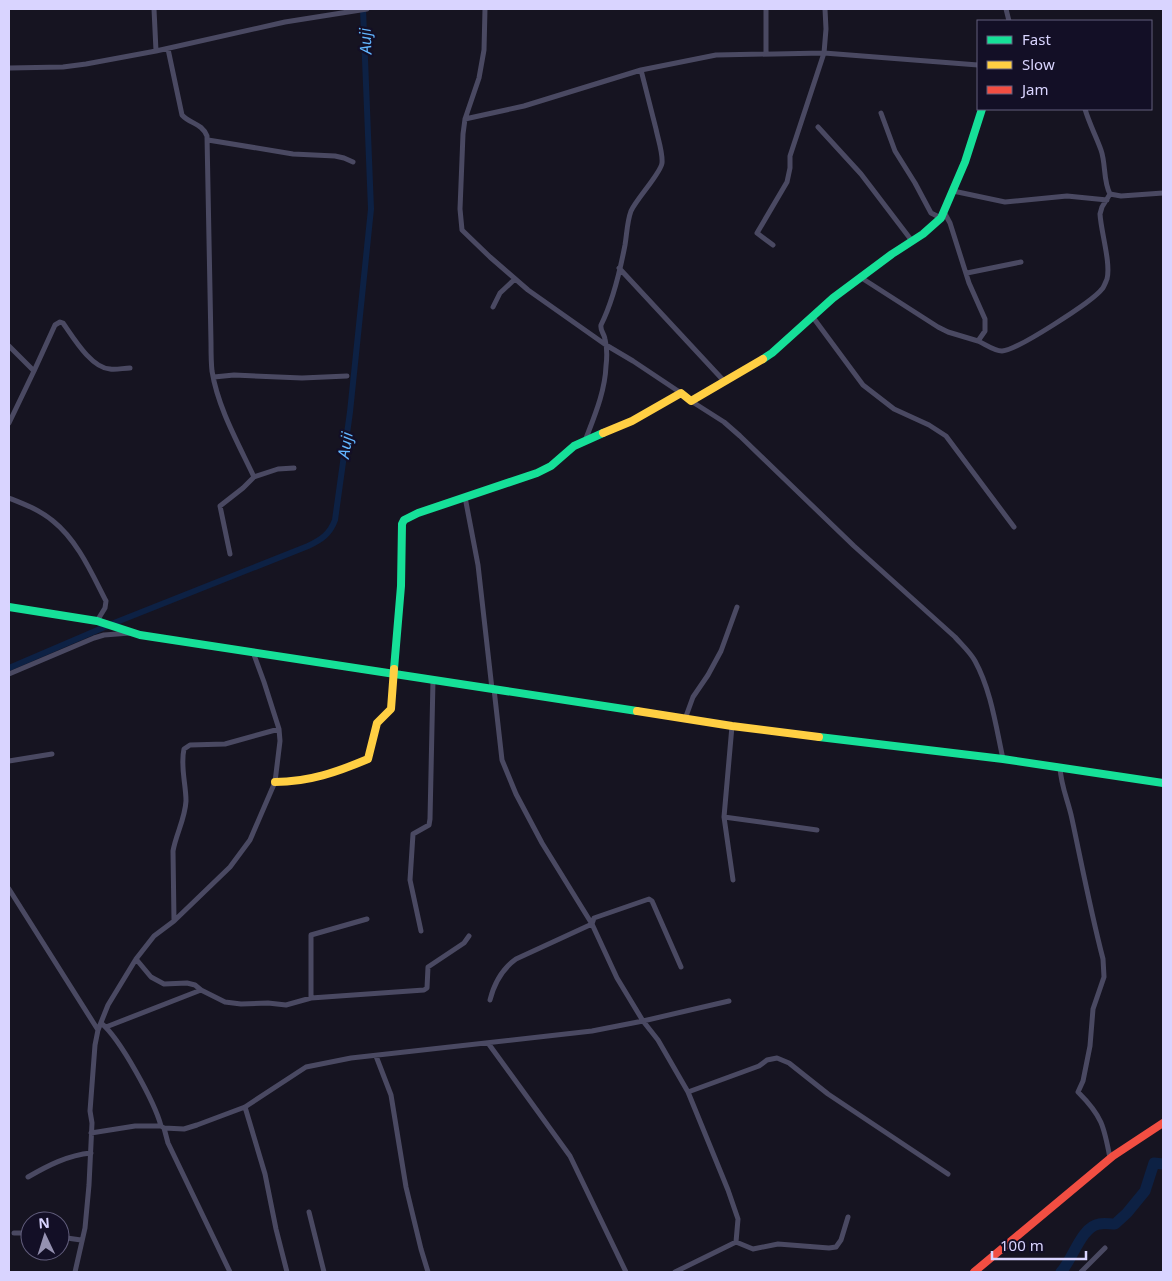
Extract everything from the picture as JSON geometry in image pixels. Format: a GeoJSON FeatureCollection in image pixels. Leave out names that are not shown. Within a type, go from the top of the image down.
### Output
{"type":"FeatureCollection","features":[{"type":"Feature","properties":{"kind":"street"},"geometry":{"type":"LineString","coordinates":[[154,9],[156,51]]}},
{"type":"Feature","properties":{"kind":"street"},"geometry":{"type":"LineString","coordinates":[[9,68],[63,67],[168,49],[285,22],[366,9]]}},
{"type":"Feature","properties":{"kind":"street"},"geometry":{"type":"LineString","coordinates":[[485,9],[484,50],[479,78],[465,119],[460,217],[462,230],[528,290],[606,345],[724,422],[854,546],[955,637],[975,661],[984,682],[1003,759]]}},
{"type":"Feature","properties":{"kind":"street"},"geometry":{"type":"LineString","coordinates":[[766,9],[766,54]]}},
{"type":"Feature","properties":{"kind":"street"},"geometry":{"type":"LineString","coordinates":[[773,245],[757,233],[787,182],[790,156],[824,53],[825,9]]}},
{"type":"Feature","properties":{"kind":"street"},"geometry":{"type":"LineString","coordinates":[[168,49],[182,115],[203,128],[208,140],[207,194],[211,352],[214,377],[227,418],[254,477]]}},
{"type":"Feature","properties":{"kind":"street"},"geometry":{"type":"LineString","coordinates":[[465,119],[524,106],[641,70],[716,55],[824,53],[977,65]]}},
{"type":"Feature","properties":{"kind":"street"},"geometry":{"type":"LineString","coordinates":[[585,442],[604,383],[606,345],[605,337],[600,329],[619,268],[628,223],[632,211],[662,162],[641,70]]}},
{"type":"Feature","properties":{"kind":"street"},"geometry":{"type":"LineString","coordinates":[[691,400],[772,353],[812,316],[860,277],[923,234],[942,215],[953,191],[982,110]]}},
{"type":"Feature","properties":{"kind":"street"},"geometry":{"type":"LineString","coordinates":[[860,277],[938,327],[1005,351],[1055,323],[1102,289],[1107,278],[1108,268],[1100,214],[1110,194],[1102,151],[1085,110]]}},
{"type":"Feature","properties":{"kind":"street"},"geometry":{"type":"LineString","coordinates":[[881,114],[894,151],[931,212],[942,215],[950,223],[970,283],[986,323],[985,331],[978,341]]}},
{"type":"Feature","properties":{"kind":"street"},"geometry":{"type":"LineString","coordinates":[[818,127],[861,174],[912,241]]}},
{"type":"Feature","properties":{"kind":"street"},"geometry":{"type":"LineString","coordinates":[[208,140],[293,154],[334,156],[353,162]]}},
{"type":"Feature","properties":{"kind":"street"},"geometry":{"type":"LineString","coordinates":[[953,191],[1005,202],[1067,196],[1107,200]]}},
{"type":"Feature","properties":{"kind":"street"},"geometry":{"type":"LineString","coordinates":[[1110,194],[1121,196],[1163,193]]}},
{"type":"Feature","properties":{"kind":"street"},"geometry":{"type":"LineString","coordinates":[[967,273],[1022,262]]}},
{"type":"Feature","properties":{"kind":"street"},"geometry":{"type":"LineString","coordinates":[[619,268],[724,381]]}},
{"type":"Feature","properties":{"kind":"street"},"geometry":{"type":"LineString","coordinates":[[493,307],[500,293],[515,279]]}},
{"type":"Feature","properties":{"kind":"street"},"geometry":{"type":"LineString","coordinates":[[812,316],[863,385],[894,409],[929,425],[946,436],[1014,527]]}},
{"type":"Feature","properties":{"kind":"street"},"geometry":{"type":"LineString","coordinates":[[9,421],[55,325],[60,322],[63,323],[85,353],[103,368],[111,370],[130,368]]}},
{"type":"Feature","properties":{"kind":"street"},"geometry":{"type":"LineString","coordinates":[[9,346],[34,371]]}},
{"type":"Feature","properties":{"kind":"street"},"geometry":{"type":"LineString","coordinates":[[214,377],[234,375],[302,378],[347,376]]}},
{"type":"Feature","properties":{"kind":"street"},"geometry":{"type":"LineString","coordinates":[[275,782],[296,782],[334,774],[368,759],[377,723],[391,709],[401,586],[402,524],[404,520],[410,516],[537,473],[552,466],[574,446],[632,421],[681,393]]}},
{"type":"Feature","properties":{"kind":"street"},"geometry":{"type":"LineString","coordinates":[[230,554],[220,506],[254,477],[278,469],[294,468]]}},
{"type":"Feature","properties":{"kind":"street"},"geometry":{"type":"LineString","coordinates":[[465,497],[478,565],[502,760],[508,776],[542,843],[592,924],[617,978],[643,1021],[658,1040],[688,1092],[738,1219],[736,1242]]}},
{"type":"Feature","properties":{"kind":"street"},"geometry":{"type":"LineString","coordinates":[[9,498],[52,519],[73,542],[106,601],[105,608],[98,621]]}},
{"type":"Feature","properties":{"kind":"street"},"geometry":{"type":"LineString","coordinates":[[685,718],[693,697],[708,676],[721,651],[737,606]]}},
{"type":"Feature","properties":{"kind":"street"},"geometry":{"type":"LineString","coordinates":[[9,607],[98,621],[133,632],[253,652],[732,726],[1003,759],[1163,783]]}},
{"type":"Feature","properties":{"kind":"street"},"geometry":{"type":"LineString","coordinates":[[9,674],[94,638],[133,632]]}},
{"type":"Feature","properties":{"kind":"street"},"geometry":{"type":"LineString","coordinates":[[104,1025],[108,1005],[136,959],[154,936],[174,921],[219,879],[250,840],[275,782],[280,741],[278,729],[253,652]]}},
{"type":"Feature","properties":{"kind":"street"},"geometry":{"type":"LineString","coordinates":[[421,931],[410,880],[413,834],[429,825],[430,819],[433,680]]}},
{"type":"Feature","properties":{"kind":"street"},"geometry":{"type":"LineString","coordinates":[[732,726],[724,817],[733,880]]}},
{"type":"Feature","properties":{"kind":"street"},"geometry":{"type":"LineString","coordinates":[[174,921],[172,889],[173,851],[184,815],[186,801],[184,749],[190,745],[225,744],[278,729]]}},
{"type":"Feature","properties":{"kind":"street"},"geometry":{"type":"LineString","coordinates":[[9,761],[52,754]]}},
{"type":"Feature","properties":{"kind":"street"},"geometry":{"type":"LineString","coordinates":[[1060,767],[1061,784],[1072,818],[1103,959],[1104,977],[1093,1009],[1090,1046],[1078,1092],[1093,1107],[1104,1127],[1110,1158]]}},
{"type":"Feature","properties":{"kind":"street"},"geometry":{"type":"LineString","coordinates":[[724,817],[817,830]]}},
{"type":"Feature","properties":{"kind":"street"},"geometry":{"type":"LineString","coordinates":[[9,889],[98,1030],[90,1112],[92,1123],[85,1228],[75,1272]]}},
{"type":"Feature","properties":{"kind":"street"},"geometry":{"type":"LineString","coordinates":[[490,1000],[494,985],[506,968],[516,959],[592,924],[594,918],[601,914],[649,899],[652,900],[681,967]]}},
{"type":"Feature","properties":{"kind":"street"},"geometry":{"type":"LineString","coordinates":[[311,998],[311,936],[367,919]]}},
{"type":"Feature","properties":{"kind":"street"},"geometry":{"type":"LineString","coordinates":[[136,959],[151,977],[164,984],[187,983],[195,985],[225,1002],[286,1005],[311,998],[424,990],[427,988],[428,967],[464,943],[469,936]]}},
{"type":"Feature","properties":{"kind":"street"},"geometry":{"type":"LineString","coordinates":[[98,1030],[104,1025],[201,990]]}},
{"type":"Feature","properties":{"kind":"street"},"geometry":{"type":"LineString","coordinates":[[91,1133],[135,1126],[184,1129],[197,1126],[245,1107],[306,1067],[351,1058],[592,1031],[729,1001]]}},
{"type":"Feature","properties":{"kind":"street"},"geometry":{"type":"LineString","coordinates":[[104,1025],[113,1034],[158,1115],[168,1144],[230,1272]]}},
{"type":"Feature","properties":{"kind":"street"},"geometry":{"type":"LineString","coordinates":[[488,1043],[570,1156],[626,1272]]}},
{"type":"Feature","properties":{"kind":"street"},"geometry":{"type":"LineString","coordinates":[[376,1056],[391,1095],[406,1187],[428,1272]]}},
{"type":"Feature","properties":{"kind":"street"},"geometry":{"type":"LineString","coordinates":[[688,1092],[759,1066],[767,1060],[777,1058],[789,1063],[828,1094],[948,1174]]}},
{"type":"Feature","properties":{"kind":"street"},"geometry":{"type":"LineString","coordinates":[[245,1107],[265,1174],[287,1272]]}},
{"type":"Feature","properties":{"kind":"street"},"geometry":{"type":"LineString","coordinates":[[974,1272],[1110,1158],[1163,1123]]}},
{"type":"Feature","properties":{"kind":"street"},"geometry":{"type":"LineString","coordinates":[[28,1177],[51,1164],[82,1154],[90,1154]]}},
{"type":"Feature","properties":{"kind":"street"},"geometry":{"type":"LineString","coordinates":[[309,1212],[324,1272]]}},
{"type":"Feature","properties":{"kind":"street"},"geometry":{"type":"LineString","coordinates":[[675,1272],[736,1242],[753,1249],[778,1244],[836,1247],[841,1240],[848,1217]]}},
{"type":"Feature","properties":{"kind":"street"},"geometry":{"type":"LineString","coordinates":[[14,1233],[20,1233]]}},
{"type":"Feature","properties":{"kind":"street"},"geometry":{"type":"LineString","coordinates":[[70,1238],[82,1240]]}},
{"type":"Feature","properties":{"kind":"street"},"geometry":{"type":"LineString","coordinates":[[1081,1272],[1104,1248]]}},
{"type":"Feature","properties":{"kind":"waterway","name":"Auji"},"geometry":{"type":"LineString","coordinates":[[9,668],[114,623],[308,546],[324,536],[333,525],[350,412],[371,209],[363,9]]}},
{"type":"Feature","properties":{"kind":"waterway"},"geometry":{"type":"LineString","coordinates":[[1061,1272],[1087,1231],[1099,1224],[1115,1224],[1145,1191],[1154,1163],[1163,1164]]}},
{"type":"Feature","properties":{"kind":"traffic: fast"},"geometry":{"type":"LineString","coordinates":[[763,359],[833,298],[892,254],[923,234],[941,218],[965,162],[982,110]]}},
{"type":"Feature","properties":{"kind":"traffic: fast"},"geometry":{"type":"LineString","coordinates":[[394,669],[401,586],[402,524],[404,520],[418,513],[537,473],[551,466],[574,446],[603,433]]}},
{"type":"Feature","properties":{"kind":"traffic: fast"},"geometry":{"type":"LineString","coordinates":[[9,607],[97,621],[140,635],[637,711]]}},
{"type":"Feature","properties":{"kind":"traffic: fast"},"geometry":{"type":"LineString","coordinates":[[819,737],[1003,759],[1163,783]]}},
{"type":"Feature","properties":{"kind":"traffic: slow"},"geometry":{"type":"LineString","coordinates":[[603,433],[632,421],[681,393],[691,401],[763,359]]}},
{"type":"Feature","properties":{"kind":"traffic: slow"},"geometry":{"type":"LineString","coordinates":[[275,782],[287,782],[323,775],[368,759],[377,723],[391,709],[394,669]]}},
{"type":"Feature","properties":{"kind":"traffic: slow"},"geometry":{"type":"LineString","coordinates":[[637,711],[819,737]]}},
{"type":"Feature","properties":{"kind":"traffic: jam"},"geometry":{"type":"LineString","coordinates":[[974,1272],[1113,1156],[1163,1123]]}}]}
